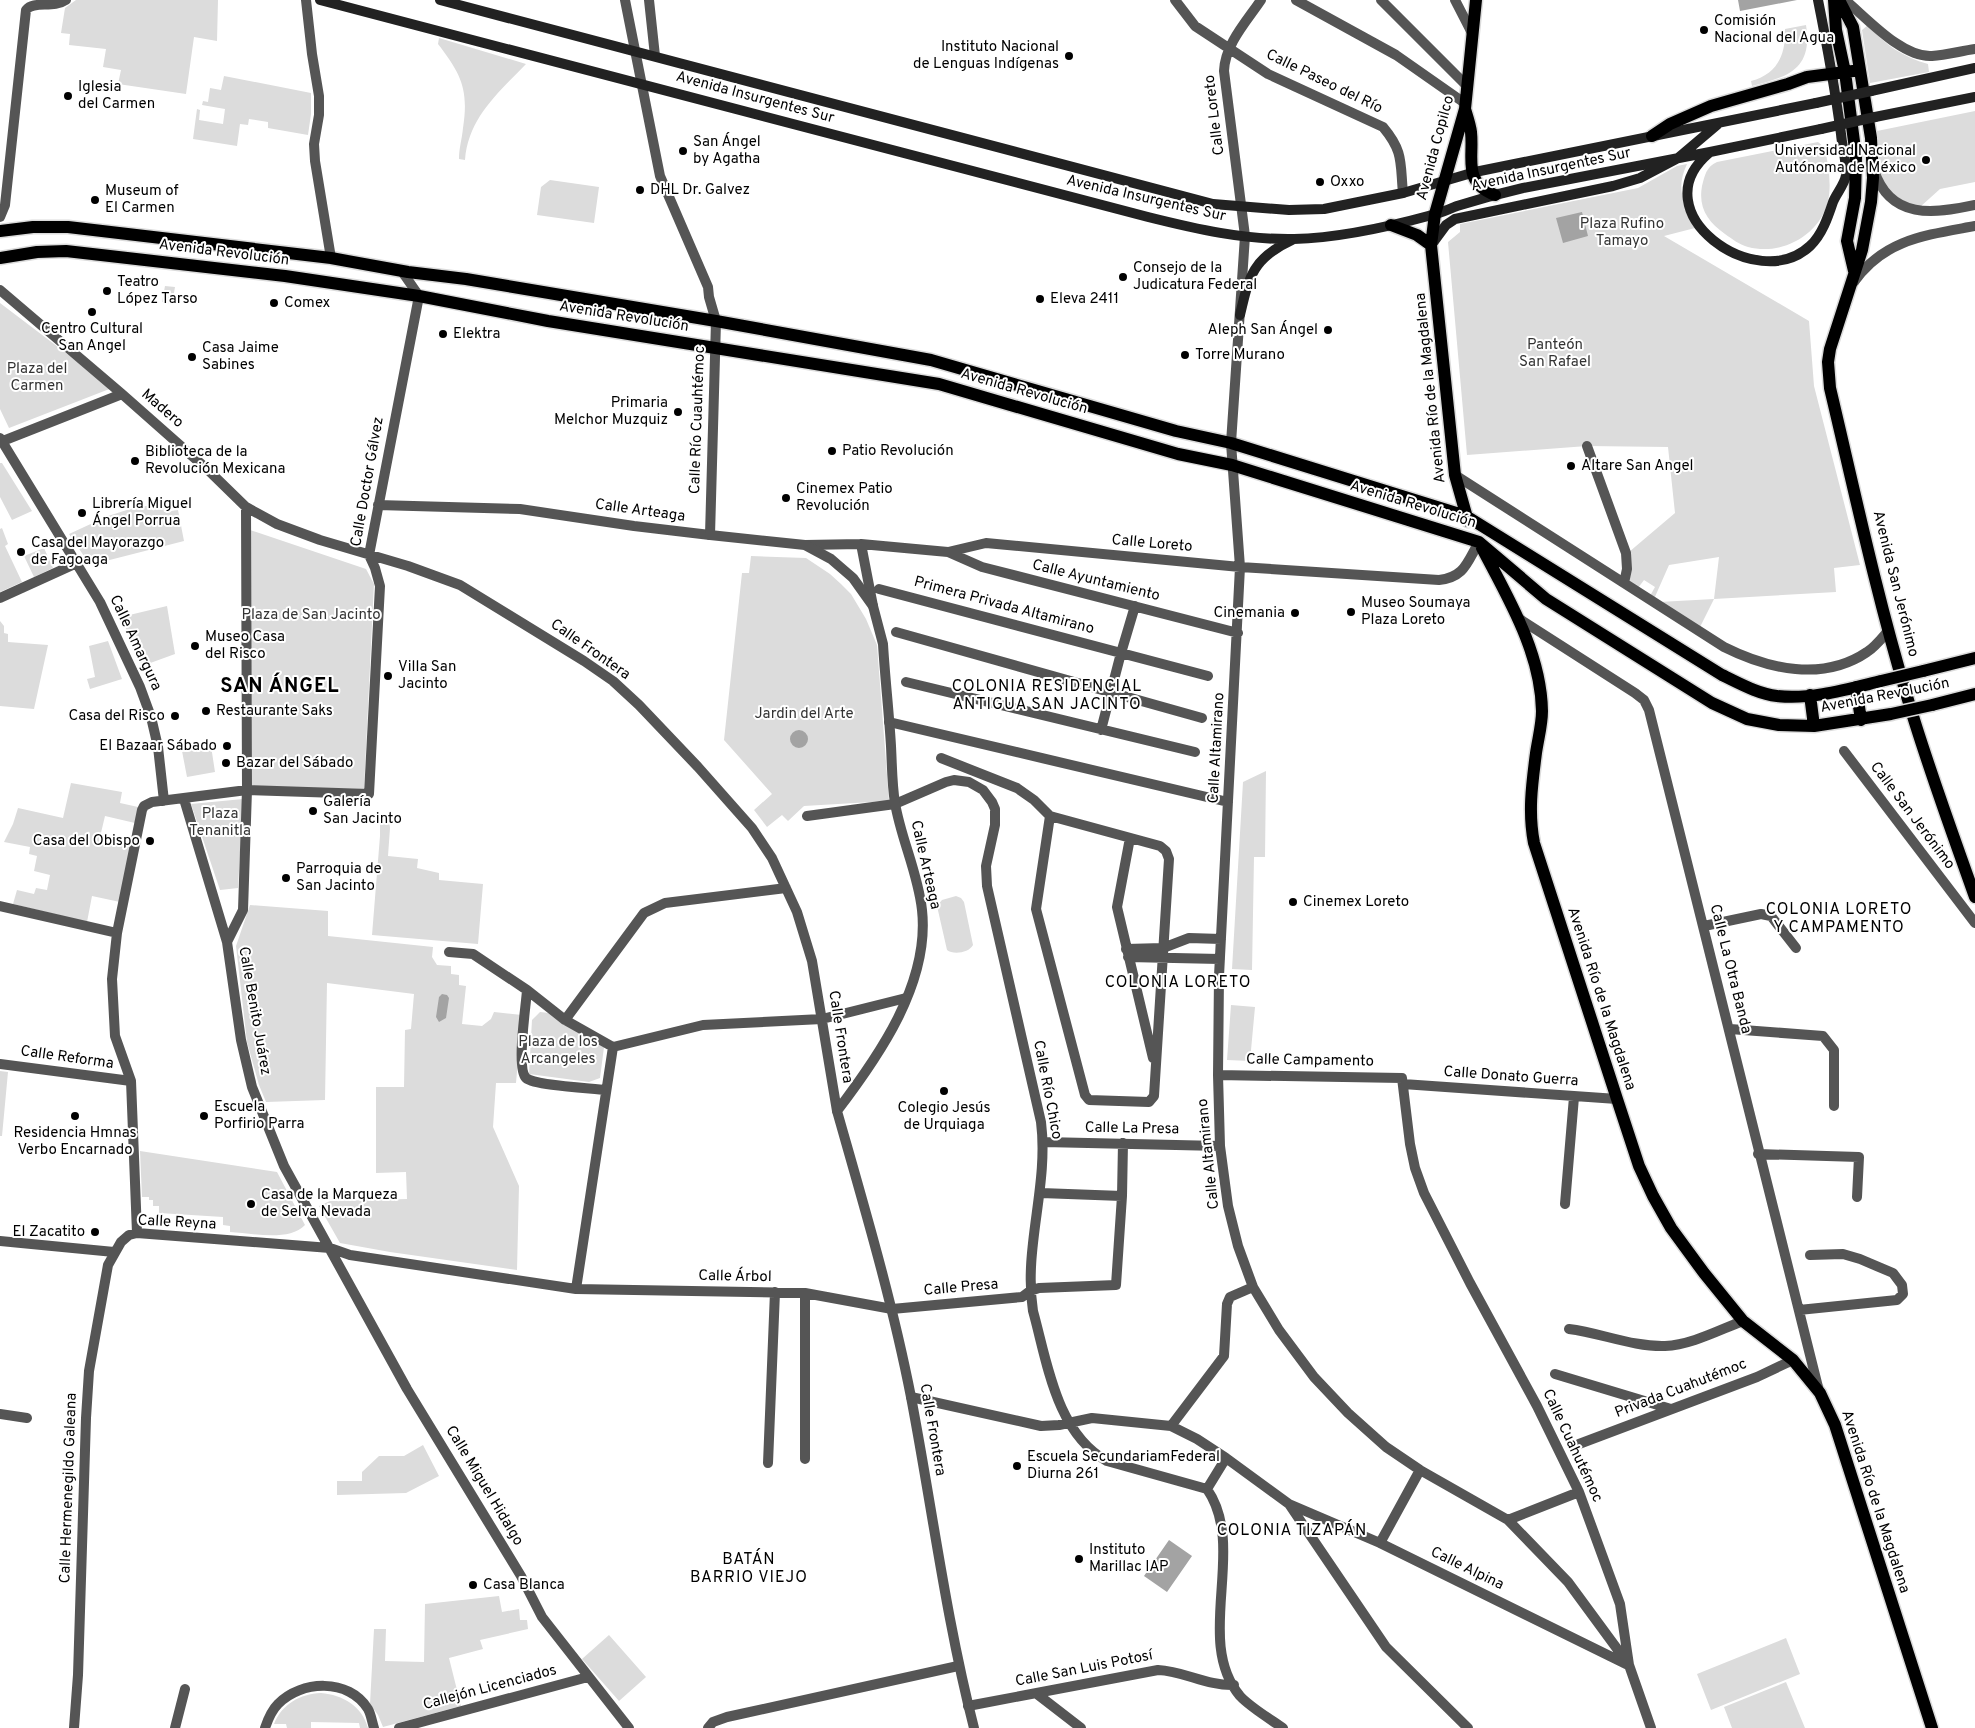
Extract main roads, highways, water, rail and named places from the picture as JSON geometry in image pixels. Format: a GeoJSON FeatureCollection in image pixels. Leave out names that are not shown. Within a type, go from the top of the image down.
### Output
{"type":"FeatureCollection","features":[{"type":"Feature","properties":{"kind":"main road","name":"Avenida Insurgentes Sur"},"geometry":{"type":"LineString","coordinates":[[320,0],[1138,215],[1206,231],[1245,236],[1296,239],[1356,232],[1391,225],[1435,214],[1495,195],[1975,97]]}},
{"type":"Feature","properties":{"kind":"main road","name":"Avenida Insurgentes Sur"},"geometry":{"type":"LineString","coordinates":[[440,0],[1213,204],[1306,210],[1338,206],[1403,193],[1472,172],[1718,124],[1975,68]]}},
{"type":"Feature","properties":{"kind":"main road","name":"Avenida Copilco"},"geometry":{"type":"LineString","coordinates":[[1435,214],[1466,106],[1476,0]]}},
{"type":"Feature","properties":{"kind":"main road"},"geometry":{"type":"LineString","coordinates":[[1818,0],[1839,72],[1854,137],[1856,184],[1852,220],[1847,241],[1855,274]]}},
{"type":"Feature","properties":{"kind":"main road"},"geometry":{"type":"LineString","coordinates":[[1710,152],[1700,161],[1693,173],[1688,194],[1690,211],[1702,230],[1723,248],[1751,258],[1781,260],[1790,258],[1805,250],[1815,240],[1846,177],[1834,0]]}},
{"type":"Feature","properties":{"kind":"main road","name":"Avenida San Jerónimo"},"geometry":{"type":"LineString","coordinates":[[1839,0],[1853,27],[1871,138],[1873,165],[1872,202],[1855,274],[1845,298],[1830,349],[1828,368],[1830,388],[1888,631],[1940,801],[1975,897]]}},
{"type":"Feature","properties":{"kind":"main road"},"geometry":{"type":"LineString","coordinates":[[1652,136],[1670,124],[1711,106],[1807,77],[1860,70]]}},
{"type":"Feature","properties":{"kind":"main road"},"geometry":{"type":"LineString","coordinates":[[1466,106],[1471,131],[1472,172],[1479,187],[1495,195]]}},
{"type":"Feature","properties":{"kind":"main road"},"geometry":{"type":"LineString","coordinates":[[1391,225],[1417,236],[1431,245],[1446,225],[1455,219],[1629,182],[1647,175],[1678,158],[1718,124]]}},
{"type":"Feature","properties":{"kind":"main road","name":"Avenida Río de la Magdalena"},"geometry":{"type":"LineString","coordinates":[[1435,214],[1431,245],[1455,476],[1466,516],[1518,618],[1535,669],[1542,710],[1530,795],[1530,819],[1534,843],[1617,1100],[1639,1166],[1671,1228],[1743,1321],[1793,1360],[1820,1393],[1835,1425],[1932,1728]]}},
{"type":"Feature","properties":{"kind":"main road","name":"Avenida Revolución"},"geometry":{"type":"LineString","coordinates":[[0,231],[33,226],[68,227],[331,258],[716,321],[931,360],[1176,431],[1231,443],[1466,516],[1722,675],[1751,688],[1776,696],[1810,695],[1856,687],[1975,658]]}},
{"type":"Feature","properties":{"kind":"main road"},"geometry":{"type":"LineString","coordinates":[[1240,315],[1251,274],[1267,254],[1296,239]]}},
{"type":"Feature","properties":{"kind":"main road","name":"Avenida Revolución"},"geometry":{"type":"LineString","coordinates":[[0,258],[37,252],[66,251],[285,276],[419,296],[548,321],[939,384],[1178,454],[1232,465],[1479,542],[1546,599],[1712,703],[1747,719],[1779,725],[1814,726],[1861,720],[1975,694]]}},
{"type":"Feature","properties":{"kind":"main road"},"geometry":{"type":"LineString","coordinates":[[1856,687],[1861,720]]}},
{"type":"Feature","properties":{"kind":"main road"},"geometry":{"type":"LineString","coordinates":[[1810,695],[1814,726]]}},
{"type":"Feature","properties":{"kind":"place","name":"Comisión Nacional del Agua"},"geometry":{"type":"Point","coordinates":[1704,30]}},
{"type":"Feature","properties":{"kind":"place","name":"Instituto Nacional de Lenguas Indígenas"},"geometry":{"type":"Point","coordinates":[1069,56]}},
{"type":"Feature","properties":{"kind":"place","name":"Iglesia del Carmen"},"geometry":{"type":"Point","coordinates":[68,96]}},
{"type":"Feature","properties":{"kind":"place","name":"San Ángel by Agatha"},"geometry":{"type":"Point","coordinates":[683,151]}},
{"type":"Feature","properties":{"kind":"place","name":"Universidad Nacional Autónoma de México"},"geometry":{"type":"Point","coordinates":[1926,160]}},
{"type":"Feature","properties":{"kind":"place","name":"Oxxo"},"geometry":{"type":"Point","coordinates":[1320,182]}},
{"type":"Feature","properties":{"kind":"place","name":"DHL Dr. Galvez"},"geometry":{"type":"Point","coordinates":[640,190]}},
{"type":"Feature","properties":{"kind":"place","name":"Museum of El Carmen"},"geometry":{"type":"Point","coordinates":[95,200]}},
{"type":"Feature","properties":{"kind":"place","name":"Consejo de la Judicatura Federal"},"geometry":{"type":"Point","coordinates":[1123,277]}},
{"type":"Feature","properties":{"kind":"place","name":"Teatro López Tarso"},"geometry":{"type":"Point","coordinates":[107,291]}},
{"type":"Feature","properties":{"kind":"place","name":"Eleva 2411"},"geometry":{"type":"Point","coordinates":[1040,299]}},
{"type":"Feature","properties":{"kind":"place","name":"Comex"},"geometry":{"type":"Point","coordinates":[274,303]}},
{"type":"Feature","properties":{"kind":"place","name":"Centro Cultural San Angel"},"geometry":{"type":"Point","coordinates":[92,312]}},
{"type":"Feature","properties":{"kind":"place","name":"Aleph San Ángel"},"geometry":{"type":"Point","coordinates":[1328,330]}},
{"type":"Feature","properties":{"kind":"place","name":"Elektra"},"geometry":{"type":"Point","coordinates":[443,334]}},
{"type":"Feature","properties":{"kind":"place","name":"Torre Murano"},"geometry":{"type":"Point","coordinates":[1185,355]}},
{"type":"Feature","properties":{"kind":"place","name":"Casa Jaime Sabines"},"geometry":{"type":"Point","coordinates":[192,357]}},
{"type":"Feature","properties":{"kind":"place","name":"Primaria Melchor Muzquiz"},"geometry":{"type":"Point","coordinates":[678,412]}},
{"type":"Feature","properties":{"kind":"place","name":"Patio Revolución"},"geometry":{"type":"Point","coordinates":[832,451]}},
{"type":"Feature","properties":{"kind":"place","name":"Biblioteca de la Revolución Mexicana"},"geometry":{"type":"Point","coordinates":[135,461]}},
{"type":"Feature","properties":{"kind":"place","name":"Altare San Angel"},"geometry":{"type":"Point","coordinates":[1571,466]}},
{"type":"Feature","properties":{"kind":"place","name":"Cinemex Patio Revolución"},"geometry":{"type":"Point","coordinates":[786,498]}},
{"type":"Feature","properties":{"kind":"place","name":"Librería Miguel Ángel Porrua"},"geometry":{"type":"Point","coordinates":[82,513]}},
{"type":"Feature","properties":{"kind":"place","name":"Casa del Mayorazgo de Fagoaga"},"geometry":{"type":"Point","coordinates":[21,552]}},
{"type":"Feature","properties":{"kind":"place","name":"Museo Soumaya Plaza Loreto"},"geometry":{"type":"Point","coordinates":[1351,612]}},
{"type":"Feature","properties":{"kind":"place","name":"Cinemania"},"geometry":{"type":"Point","coordinates":[1295,613]}},
{"type":"Feature","properties":{"kind":"place","name":"Museo Casa del Risco"},"geometry":{"type":"Point","coordinates":[195,646]}},
{"type":"Feature","properties":{"kind":"place","name":"Villa San Jacinto"},"geometry":{"type":"Point","coordinates":[388,676]}},
{"type":"Feature","properties":{"kind":"place","name":"Restaurante Saks"},"geometry":{"type":"Point","coordinates":[206,711]}},
{"type":"Feature","properties":{"kind":"place","name":"Casa del Risco"},"geometry":{"type":"Point","coordinates":[175,716]}},
{"type":"Feature","properties":{"kind":"place","name":"El Bazaar Sábado"},"geometry":{"type":"Point","coordinates":[227,746]}},
{"type":"Feature","properties":{"kind":"place","name":"Bazar del Sábado"},"geometry":{"type":"Point","coordinates":[226,763]}},
{"type":"Feature","properties":{"kind":"place","name":"Galería San Jacinto"},"geometry":{"type":"Point","coordinates":[313,811]}},
{"type":"Feature","properties":{"kind":"place","name":"Casa del Obispo"},"geometry":{"type":"Point","coordinates":[150,841]}},
{"type":"Feature","properties":{"kind":"place","name":"Parroquia de San Jacinto"},"geometry":{"type":"Point","coordinates":[286,878]}},
{"type":"Feature","properties":{"kind":"place","name":"Cinemex Loreto"},"geometry":{"type":"Point","coordinates":[1293,902]}},
{"type":"Feature","properties":{"kind":"place","name":"Colegio Jesús de Urquiaga"},"geometry":{"type":"Point","coordinates":[944,1091]}},
{"type":"Feature","properties":{"kind":"place","name":"Residencia Hmnas Verbo Encarnado"},"geometry":{"type":"Point","coordinates":[75,1116]}},
{"type":"Feature","properties":{"kind":"place","name":"Escuela Porfirio Parra"},"geometry":{"type":"Point","coordinates":[204,1116]}},
{"type":"Feature","properties":{"kind":"place","name":"Casa de la Marqueza de Selva Nevada"},"geometry":{"type":"Point","coordinates":[251,1204]}},
{"type":"Feature","properties":{"kind":"place","name":"El Zacatito"},"geometry":{"type":"Point","coordinates":[95,1232]}},
{"type":"Feature","properties":{"kind":"place","name":"Escuela SecundariamFederal Diurna 261"},"geometry":{"type":"Point","coordinates":[1017,1466]}},
{"type":"Feature","properties":{"kind":"place","name":"Instituto Marillac IAP"},"geometry":{"type":"Point","coordinates":[1079,1559]}},
{"type":"Feature","properties":{"kind":"place","name":"Casa Blanca"},"geometry":{"type":"Point","coordinates":[473,1585]}},
{"type":"Feature","properties":{"kind":"district","name":"SAN ÁNGEL"},"geometry":{"type":"Point","coordinates":[280,687]}},
{"type":"Feature","properties":{"kind":"district","name":"COLONIA RESIDENCIAL ANTIGUA SAN JACINTO"},"geometry":{"type":"Point","coordinates":[1047,696]}},
{"type":"Feature","properties":{"kind":"district","name":"COLONIA LORETO Y CAMPAMENTO"},"geometry":{"type":"Point","coordinates":[1839,919]}},
{"type":"Feature","properties":{"kind":"district","name":"COLONIA LORETO"},"geometry":{"type":"Point","coordinates":[1178,983]}},
{"type":"Feature","properties":{"kind":"district","name":"COLONIA TIZAPÁN"},"geometry":{"type":"Point","coordinates":[1292,1531]}},
{"type":"Feature","properties":{"kind":"district","name":"BATÁN BARRIO VIEJO"},"geometry":{"type":"Point","coordinates":[749,1569]}},
{"type":"Feature","properties":{"kind":"park label","name":"Plaza Rufino Tamayo"},"geometry":{"type":"Point","coordinates":[1622,232]}},
{"type":"Feature","properties":{"kind":"park label","name":"Panteón San Rafael"},"geometry":{"type":"Point","coordinates":[1555,354]}},
{"type":"Feature","properties":{"kind":"park label","name":"Plaza del Carmen"},"geometry":{"type":"Point","coordinates":[37,378]}},
{"type":"Feature","properties":{"kind":"park label","name":"Plaza de San Jacinto"},"geometry":{"type":"Point","coordinates":[311,615]}},
{"type":"Feature","properties":{"kind":"park label","name":"Jardin del Arte"},"geometry":{"type":"Point","coordinates":[804,714]}},
{"type":"Feature","properties":{"kind":"park label","name":"Plaza Tenanitla"},"geometry":{"type":"Point","coordinates":[220,822]}},
{"type":"Feature","properties":{"kind":"park label","name":"Plaza de los Arcangeles"},"geometry":{"type":"Point","coordinates":[558,1050]}}]}
